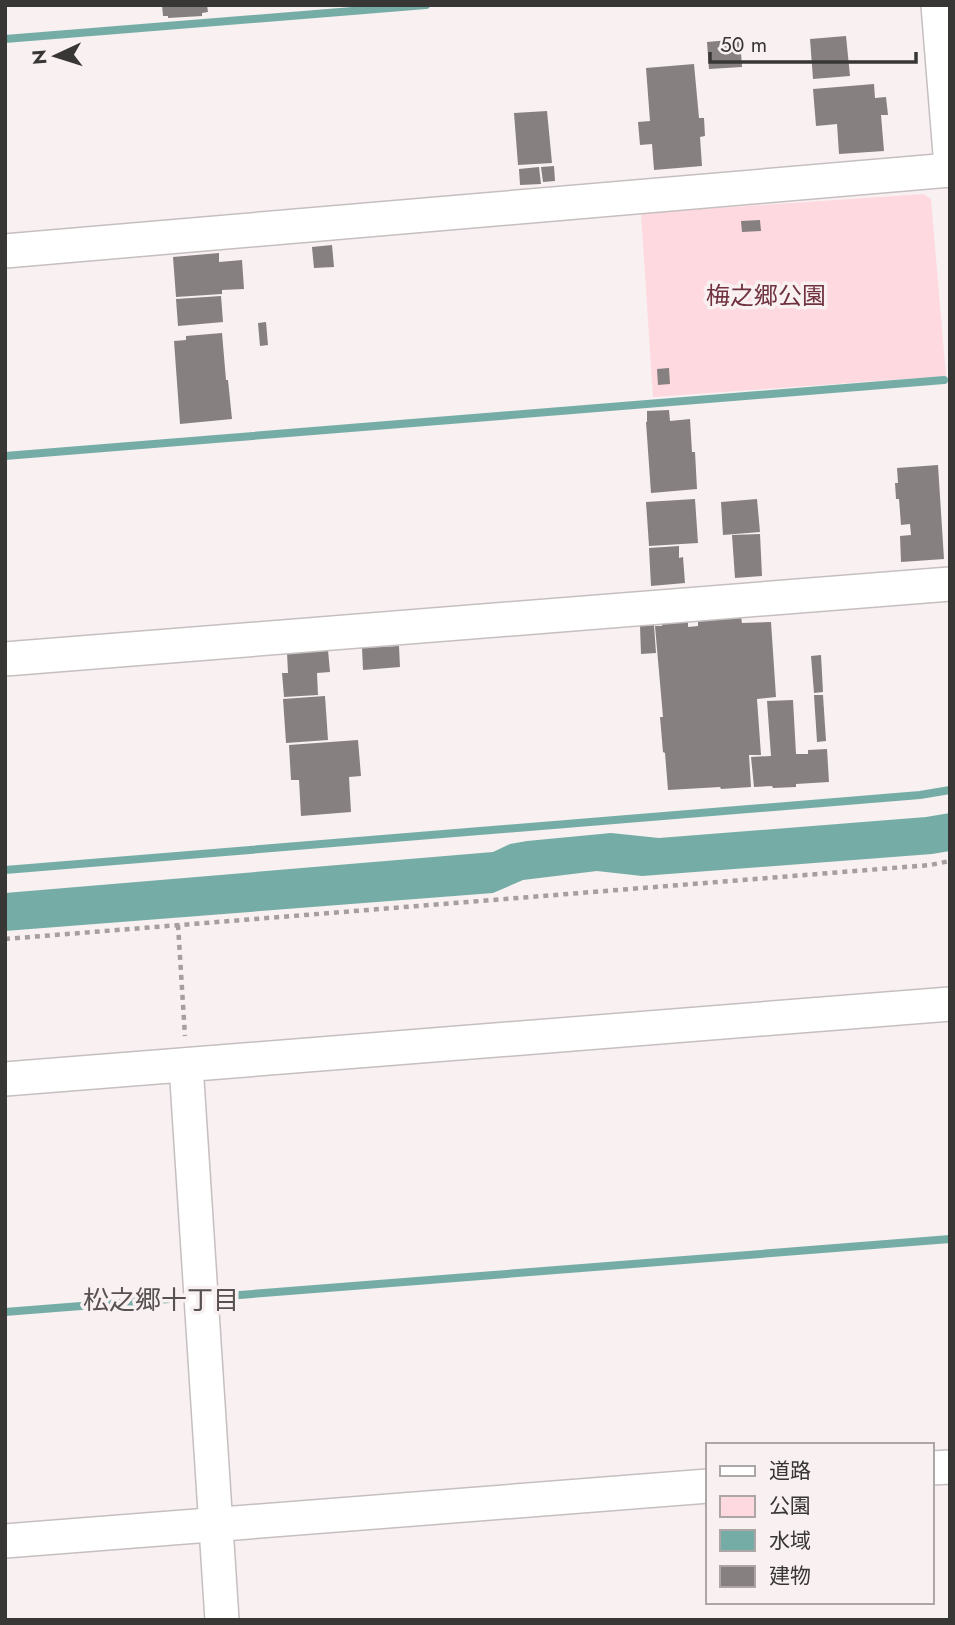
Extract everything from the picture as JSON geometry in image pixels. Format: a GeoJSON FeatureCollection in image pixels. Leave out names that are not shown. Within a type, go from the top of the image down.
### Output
{"type":"FeatureCollection","features":[{"type":"Feature","properties":{"kind":"street"},"geometry":{"type":"LineString","coordinates":[[938,5],[950,154]]}},
{"type":"Feature","properties":{"kind":"street"},"geometry":{"type":"LineString","coordinates":[[5,251],[950,170]]}},
{"type":"Feature","properties":{"kind":"street"},"geometry":{"type":"LineString","coordinates":[[5,659],[950,584]]}},
{"type":"Feature","properties":{"kind":"street"},"geometry":{"type":"LineString","coordinates":[[5,1079],[950,1004]]}},
{"type":"Feature","properties":{"kind":"street"},"geometry":{"type":"LineString","coordinates":[[186,1065],[222,1620]]}},
{"type":"Feature","properties":{"kind":"street"},"geometry":{"type":"LineString","coordinates":[[5,1541],[706,1486]]}},
{"type":"Feature","properties":{"kind":"path"},"geometry":{"type":"LineString","coordinates":[[5,939],[930,865],[950,861]]}},
{"type":"Feature","properties":{"kind":"path"},"geometry":{"type":"LineString","coordinates":[[177,925],[186,1065]]}},
{"type":"Feature","properties":{"kind":"green space","name":"梅之郷公園"},"geometry":{"type":"Polygon","coordinates":[[[924,194],[931,199],[946,376],[653,397],[641,213],[924,194]]]}},
{"type":"Feature","properties":{"kind":"water"},"geometry":{"type":"Polygon","coordinates":[[[950,813],[950,851],[932,854],[642,876],[597,871],[523,880],[493,893],[5,931],[5,893],[493,852],[510,844],[527,841],[611,833],[659,838],[950,813]]]}},
{"type":"Feature","properties":{"kind":"building"},"geometry":{"type":"Polygon","coordinates":[[[162,5],[207,5],[208,12],[202,13],[202,16],[168,18],[163,16],[162,5]]]}},
{"type":"Feature","properties":{"kind":"building"},"geometry":{"type":"Polygon","coordinates":[[[846,36],[850,76],[813,79],[810,39],[846,36]]]}},
{"type":"Feature","properties":{"kind":"building"},"geometry":{"type":"Polygon","coordinates":[[[740,39],[742,67],[709,69],[707,42],[740,39]]]}},
{"type":"Feature","properties":{"kind":"building"},"geometry":{"type":"Polygon","coordinates":[[[694,64],[699,118],[704,118],[705,136],[700,137],[702,166],[654,170],[652,144],[640,145],[638,122],[650,121],[646,68],[694,64]]]}},
{"type":"Feature","properties":{"kind":"building"},"geometry":{"type":"Polygon","coordinates":[[[874,84],[875,98],[886,97],[888,115],[881,115],[884,151],[839,154],[837,124],[816,126],[813,89],[874,84]]]}},
{"type":"Feature","properties":{"kind":"building"},"geometry":{"type":"Polygon","coordinates":[[[547,111],[552,163],[518,165],[514,113],[547,111]]]}},
{"type":"Feature","properties":{"kind":"building"},"geometry":{"type":"Polygon","coordinates":[[[554,166],[555,181],[543,182],[541,167],[554,166]]]}},
{"type":"Feature","properties":{"kind":"building"},"geometry":{"type":"Polygon","coordinates":[[[539,167],[541,184],[520,185],[519,169],[539,167]]]}},
{"type":"Feature","properties":{"kind":"building"},"geometry":{"type":"Polygon","coordinates":[[[760,220],[761,231],[742,232],[741,221],[760,220]]]}},
{"type":"Feature","properties":{"kind":"building"},"geometry":{"type":"Polygon","coordinates":[[[332,245],[334,267],[314,268],[312,247],[332,245]]]}},
{"type":"Feature","properties":{"kind":"building"},"geometry":{"type":"Polygon","coordinates":[[[219,253],[219,262],[242,260],[244,289],[222,290],[222,294],[176,297],[173,257],[219,253]]]}},
{"type":"Feature","properties":{"kind":"building"},"geometry":{"type":"Polygon","coordinates":[[[221,296],[223,322],[178,326],[176,299],[221,296]]]}},
{"type":"Feature","properties":{"kind":"building"},"geometry":{"type":"Polygon","coordinates":[[[266,322],[268,345],[260,346],[258,323],[266,322]]]}},
{"type":"Feature","properties":{"kind":"building"},"geometry":{"type":"Polygon","coordinates":[[[222,333],[232,419],[180,424],[174,341],[186,340],[186,336],[222,333]]]}},
{"type":"Feature","properties":{"kind":"building"},"geometry":{"type":"Polygon","coordinates":[[[669,368],[670,384],[658,385],[657,369],[669,368]]]}},
{"type":"Feature","properties":{"kind":"building"},"geometry":{"type":"Polygon","coordinates":[[[669,410],[670,421],[690,419],[697,489],[651,493],[647,411],[669,410]]]}},
{"type":"Feature","properties":{"kind":"building"},"geometry":{"type":"Polygon","coordinates":[[[938,465],[944,559],[901,562],[900,536],[911,535],[910,524],[901,525],[899,499],[896,499],[897,468],[938,465]]]}},
{"type":"Feature","properties":{"kind":"building"},"geometry":{"type":"Polygon","coordinates":[[[695,499],[698,543],[649,546],[646,502],[695,499]]]}},
{"type":"Feature","properties":{"kind":"building"},"geometry":{"type":"Polygon","coordinates":[[[757,499],[760,532],[723,535],[721,502],[757,499]]]}},
{"type":"Feature","properties":{"kind":"building"},"geometry":{"type":"Polygon","coordinates":[[[760,534],[762,576],[735,578],[732,535],[760,534]]]}},
{"type":"Feature","properties":{"kind":"building"},"geometry":{"type":"Polygon","coordinates":[[[679,546],[679,558],[683,557],[685,583],[651,586],[649,548],[679,546]]]}},
{"type":"Feature","properties":{"kind":"building"},"geometry":{"type":"Polygon","coordinates":[[[741,617],[742,623],[771,622],[776,697],[757,699],[761,755],[749,755],[751,787],[668,790],[660,717],[663,717],[655,626],[688,622],[688,627],[698,626],[698,620],[741,617]]]}},
{"type":"Feature","properties":{"kind":"building"},"geometry":{"type":"Polygon","coordinates":[[[654,625],[656,653],[641,654],[640,626],[654,625]]]}},
{"type":"Feature","properties":{"kind":"building"},"geometry":{"type":"Polygon","coordinates":[[[399,646],[400,667],[363,670],[362,648],[399,646]]]}},
{"type":"Feature","properties":{"kind":"building"},"geometry":{"type":"Polygon","coordinates":[[[328,650],[330,672],[317,673],[318,695],[284,697],[282,673],[288,673],[287,653],[328,650]]]}},
{"type":"Feature","properties":{"kind":"building"},"geometry":{"type":"Polygon","coordinates":[[[821,655],[823,692],[814,693],[811,656],[821,655]]]}},
{"type":"Feature","properties":{"kind":"building"},"geometry":{"type":"Polygon","coordinates":[[[814,695],[823,695],[826,741],[817,742],[814,695]]]}},
{"type":"Feature","properties":{"kind":"building"},"geometry":{"type":"Polygon","coordinates":[[[325,696],[328,740],[286,743],[283,699],[325,696]]]}},
{"type":"Feature","properties":{"kind":"building"},"geometry":{"type":"Polygon","coordinates":[[[793,700],[796,754],[827,749],[829,782],[796,784],[796,787],[754,787],[751,757],[771,756],[767,701],[793,700]]]}},
{"type":"Feature","properties":{"kind":"building"},"geometry":{"type":"Polygon","coordinates":[[[358,740],[361,776],[349,777],[351,812],[301,816],[299,780],[291,780],[289,745],[358,740]]]}},
{"type":"Feature","properties":{"kind":"waterway"},"geometry":{"type":"LineString","coordinates":[[5,39],[426,5]]}},
{"type":"Feature","properties":{"kind":"waterway"},"geometry":{"type":"LineString","coordinates":[[5,456],[944,380]]}},
{"type":"Feature","properties":{"kind":"waterway"},"geometry":{"type":"LineString","coordinates":[[5,870],[920,795],[950,790]]}},
{"type":"Feature","properties":{"kind":"waterway"},"geometry":{"type":"LineString","coordinates":[[214,1297],[950,1239]]}},
{"type":"Feature","properties":{"kind":"waterway"},"geometry":{"type":"LineString","coordinates":[[5,1312],[182,1298]]}},
{"type":"Feature","properties":{"kind":"district","name":"松之郷十丁目"},"geometry":{"type":"Point","coordinates":[161,1300]}}]}
